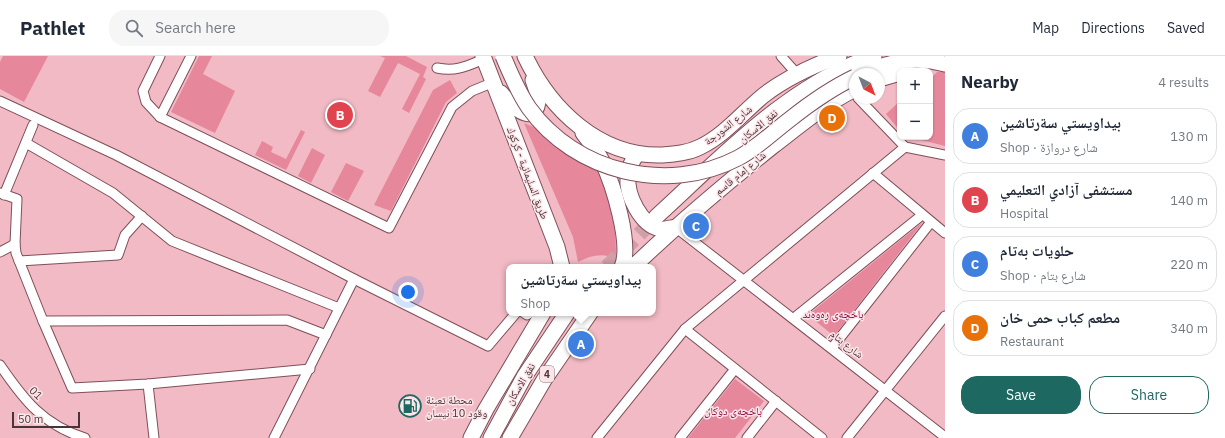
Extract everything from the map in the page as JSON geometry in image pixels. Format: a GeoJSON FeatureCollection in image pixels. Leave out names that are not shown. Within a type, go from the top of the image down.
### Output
{"type":"FeatureCollection","features":[{"type":"Feature","properties":{"kind":"main road"},"geometry":{"type":"LineString","coordinates":[[503,56],[528,108],[547,129],[566,146],[589,159],[610,167],[627,172],[657,176],[696,172],[737,158],[759,145],[814,102],[849,92]]}},
{"type":"Feature","properties":{"kind":"main road","name":"شارع الشورجة"},"geometry":{"type":"LineString","coordinates":[[526,57],[549,96],[576,124],[608,144],[637,154],[673,154],[689,151],[702,146],[723,132],[770,91],[797,74],[839,56]]}},
{"type":"Feature","properties":{"kind":"main road"},"geometry":{"type":"LineString","coordinates":[[483,57],[493,81],[512,106],[523,112],[531,112],[537,106],[538,97],[526,57]]}},
{"type":"Feature","properties":{"kind":"main road"},"geometry":{"type":"LineString","coordinates":[[878,67],[912,60],[945,65]]}},
{"type":"Feature","properties":{"kind":"main road"},"geometry":{"type":"LineString","coordinates":[[930,68],[945,65]]}},
{"type":"Feature","properties":{"kind":"main road"},"geometry":{"type":"LineString","coordinates":[[878,67],[897,72]]}},
{"type":"Feature","properties":{"kind":"main road","name":"نفق الاسكان"},"geometry":{"type":"LineString","coordinates":[[656,217],[737,143],[780,108],[823,80],[878,67]]}},
{"type":"Feature","properties":{"kind":"main road","name":"طريق السليمانية - كركوك"},"geometry":{"type":"LineString","coordinates":[[493,81],[560,264]]}},
{"type":"Feature","properties":{"kind":"main road","name":"شارع إمام قاسم"},"geometry":{"type":"LineString","coordinates":[[636,264],[721,188],[827,105],[849,93]]}},
{"type":"Feature","properties":{"kind":"main road"},"geometry":{"type":"LineString","coordinates":[[576,124],[602,161],[614,193],[624,242],[625,258],[623,264]]}},
{"type":"Feature","properties":{"kind":"main road"},"geometry":{"type":"LineString","coordinates":[[637,154],[629,168],[627,178],[629,191],[634,202],[643,217],[655,227],[666,229],[676,227]]}},
{"type":"Feature","properties":{"kind":"main road"},"geometry":{"type":"LineString","coordinates":[[472,438],[532,316]]}},
{"type":"Feature","properties":{"kind":"main road","name":"نفق الاسكان"},"geometry":{"type":"LineString","coordinates":[[491,438],[524,376],[565,316]]}},
{"type":"Feature","properties":{"kind":"main road","name":"4"},"geometry":{"type":"LineString","coordinates":[[510,438],[544,380],[588,316]]}},
{"type":"Feature","properties":{"kind":"street"},"geometry":{"type":"LineString","coordinates":[[160,56],[143,91],[146,102],[160,117],[390,228],[452,107],[472,91],[493,81]]}},
{"type":"Feature","properties":{"kind":"street"},"geometry":{"type":"LineString","coordinates":[[160,117],[191,56]]}},
{"type":"Feature","properties":{"kind":"street"},"geometry":{"type":"LineString","coordinates":[[781,56],[797,74]]}},
{"type":"Feature","properties":{"kind":"street"},"geometry":{"type":"LineString","coordinates":[[437,68],[450,71],[462,68],[483,57]]}},
{"type":"Feature","properties":{"kind":"street"},"geometry":{"type":"LineString","coordinates":[[0,101],[116,155],[354,279],[488,346],[513,316]]}},
{"type":"Feature","properties":{"kind":"street"},"geometry":{"type":"LineString","coordinates":[[867,104],[905,147],[945,155]]}},
{"type":"Feature","properties":{"kind":"street"},"geometry":{"type":"LineString","coordinates":[[33,126],[2,194],[17,199],[15,244],[19,261],[72,388],[148,384],[310,368]]}},
{"type":"Feature","properties":{"kind":"street"},"geometry":{"type":"LineString","coordinates":[[26,143],[113,193],[172,241],[339,308]]}},
{"type":"Feature","properties":{"kind":"street"},"geometry":{"type":"LineString","coordinates":[[597,438],[685,329],[905,147]]}},
{"type":"Feature","properties":{"kind":"street"},"geometry":{"type":"LineString","coordinates":[[874,173],[945,233]]}},
{"type":"Feature","properties":{"kind":"street"},"geometry":{"type":"LineString","coordinates":[[794,318],[922,215]]}},
{"type":"Feature","properties":{"kind":"street"},"geometry":{"type":"LineString","coordinates":[[19,261],[118,255],[125,235],[142,216]]}},
{"type":"Feature","properties":{"kind":"street"},"geometry":{"type":"LineString","coordinates":[[832,348],[931,222]]}},
{"type":"Feature","properties":{"kind":"street","name":"شارع بتام"},"geometry":{"type":"LineString","coordinates":[[676,227],[945,437]]}},
{"type":"Feature","properties":{"kind":"street"},"geometry":{"type":"LineString","coordinates":[[0,252],[15,244]]}},
{"type":"Feature","properties":{"kind":"street"},"geometry":{"type":"LineString","coordinates":[[274,438],[354,279]]}},
{"type":"Feature","properties":{"kind":"street"},"geometry":{"type":"LineString","coordinates":[[847,438],[945,316]]}},
{"type":"Feature","properties":{"kind":"street"},"geometry":{"type":"LineString","coordinates":[[43,321],[287,320],[326,335]]}},
{"type":"Feature","properties":{"kind":"street"},"geometry":{"type":"LineString","coordinates":[[685,329],[822,438]]}},
{"type":"Feature","properties":{"kind":"street","name":"01"},"geometry":{"type":"LineString","coordinates":[[0,365],[18,392],[33,409],[57,427],[85,438]]}},
{"type":"Feature","properties":{"kind":"street"},"geometry":{"type":"LineString","coordinates":[[680,438],[735,370]]}},
{"type":"Feature","properties":{"kind":"street"},"geometry":{"type":"LineString","coordinates":[[148,384],[154,438]]}},
{"type":"Feature","properties":{"kind":"street"},"geometry":{"type":"LineString","coordinates":[[747,438],[776,401]]}},
{"type":"Feature","properties":{"kind":"green space"},"geometry":{"type":"Polygon","coordinates":[[[3,56],[48,56],[24,102],[0,89],[0,62],[3,56]]]}},
{"type":"Feature","properties":{"kind":"green space"},"geometry":{"type":"Polygon","coordinates":[[[199,56],[212,56],[203,74],[235,91],[215,133],[171,112],[199,56]]]}},
{"type":"Feature","properties":{"kind":"green space"},"geometry":{"type":"Polygon","coordinates":[[[380,56],[406,56],[427,67],[423,77],[426,79],[409,113],[402,109],[420,74],[398,63],[380,97],[368,91],[385,58],[380,56]]]}},
{"type":"Feature","properties":{"kind":"green space"},"geometry":{"type":"Polygon","coordinates":[[[937,72],[945,72],[945,146],[922,140],[933,140],[933,76],[937,72]]]}},
{"type":"Feature","properties":{"kind":"green space"},"geometry":{"type":"Polygon","coordinates":[[[450,80],[457,93],[446,102],[391,211],[374,205],[433,90],[450,80]]]}},
{"type":"Feature","properties":{"kind":"green space"},"geometry":{"type":"Polygon","coordinates":[[[897,104],[897,127],[886,114],[897,104]]]}},
{"type":"Feature","properties":{"kind":"green space"},"geometry":{"type":"Polygon","coordinates":[[[524,123],[555,139],[596,169],[607,190],[613,212],[616,258],[597,256],[578,262],[573,237],[524,123]]]}},
{"type":"Feature","properties":{"kind":"green space"},"geometry":{"type":"Polygon","coordinates":[[[301,130],[305,132],[286,170],[255,155],[262,141],[273,147],[271,152],[286,159],[301,130]]]}},
{"type":"Feature","properties":{"kind":"green space"},"geometry":{"type":"Polygon","coordinates":[[[312,148],[325,155],[311,183],[298,176],[312,148]]]}},
{"type":"Feature","properties":{"kind":"green space"},"geometry":{"type":"Polygon","coordinates":[[[346,163],[364,171],[348,201],[331,192],[346,163]]]}},
{"type":"Feature","properties":{"kind":"green space","name":"باخچەی ڕەوەند"},"geometry":{"type":"Polygon","coordinates":[[[923,222],[834,336],[808,315],[923,222]]]}},
{"type":"Feature","properties":{"kind":"green space","name":"باخچەی دوکان"},"geometry":{"type":"Polygon","coordinates":[[[735,379],[764,401],[735,438],[688,438],[735,379]]]}},
{"type":"Feature","properties":{"kind":"tunnel"},"geometry":{"type":"LineString","coordinates":[[610,264],[656,217]]}},
{"type":"Feature","properties":{"kind":"place","name":"مستشفى آزادي التعليمي"},"geometry":{"type":"Point","coordinates":[340,115]}},
{"type":"Feature","properties":{"kind":"place","name":"مطعم كباب حمى خان"},"geometry":{"type":"Point","coordinates":[832,118]}},
{"type":"Feature","properties":{"kind":"place","name":"حلویات بەتام"},"geometry":{"type":"Point","coordinates":[696,226]}},
{"type":"Feature","properties":{"kind":"place","name":"بيداويستي سةرتاشين"},"geometry":{"type":"Point","coordinates":[581,344]}},
{"type":"Feature","properties":{"kind":"place","name":"محطة تعبئة وقود 10 نيسان"},"geometry":{"type":"Point","coordinates":[410,406]}}]}
